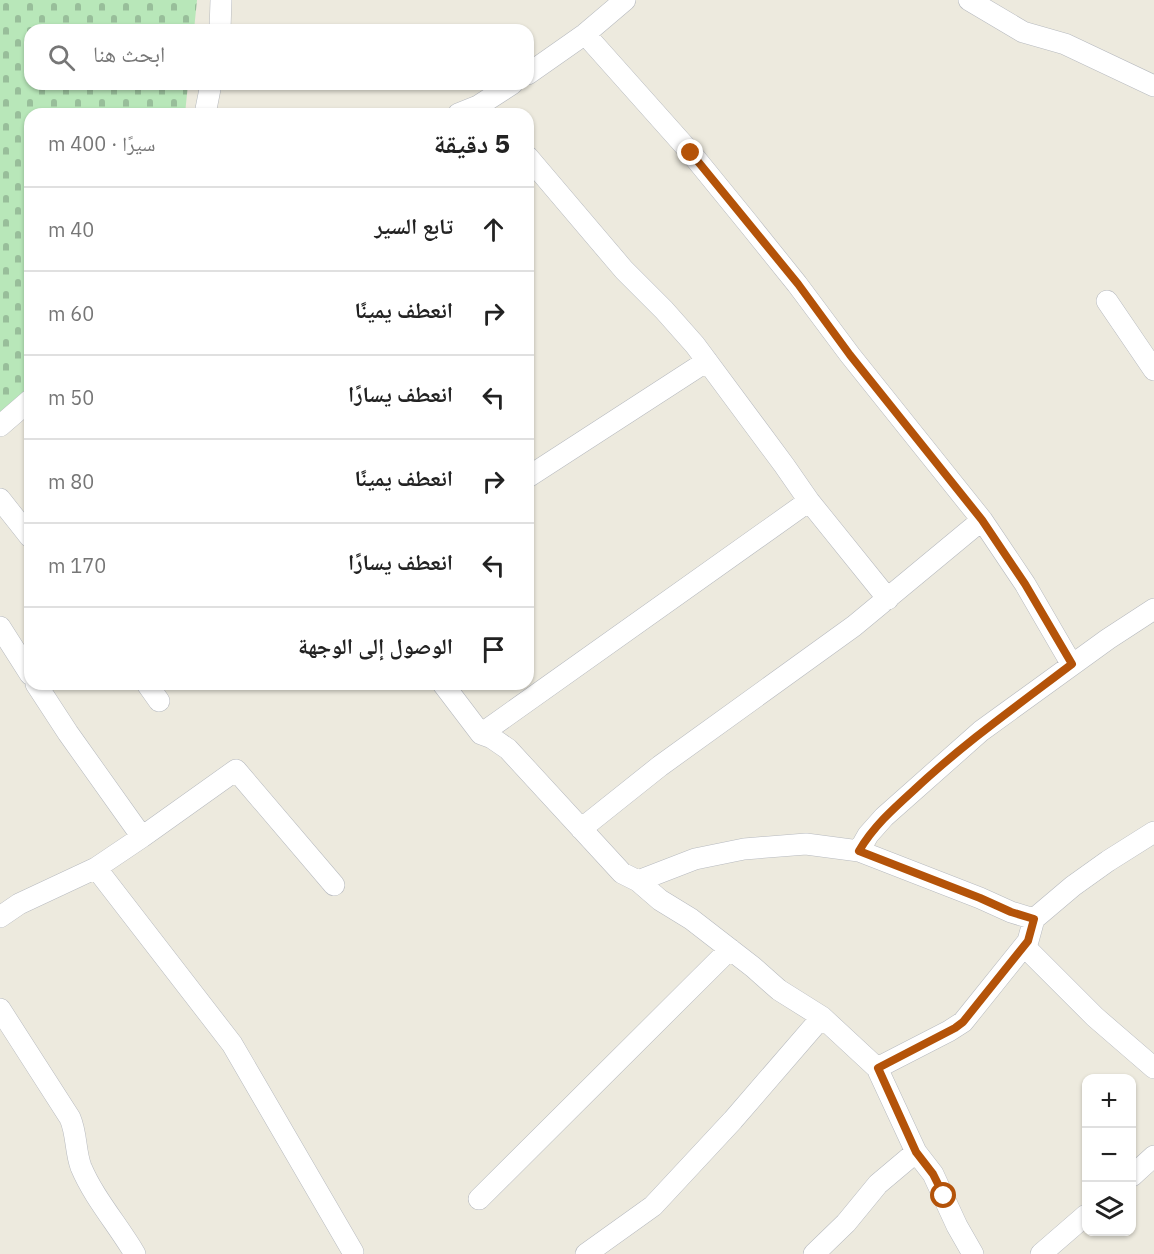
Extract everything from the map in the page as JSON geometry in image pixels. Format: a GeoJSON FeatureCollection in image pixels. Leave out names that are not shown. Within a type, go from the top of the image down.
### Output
{"type":"FeatureCollection","features":[{"type":"Feature","properties":{"kind":"street"},"geometry":{"type":"LineString","coordinates":[[534,70],[585,34],[625,0]]}},
{"type":"Feature","properties":{"kind":"street"},"geometry":{"type":"LineString","coordinates":[[969,0],[1023,32],[1065,44],[1154,86]]}},
{"type":"Feature","properties":{"kind":"street"},"geometry":{"type":"LineString","coordinates":[[585,34],[691,153],[741,214],[982,520],[1025,584],[1072,664]]}},
{"type":"Feature","properties":{"kind":"street"},"geometry":{"type":"LineString","coordinates":[[206,108],[210,90]]}},
{"type":"Feature","properties":{"kind":"street"},"geometry":{"type":"LineString","coordinates":[[484,108],[505,90]]}},
{"type":"Feature","properties":{"kind":"street"},"geometry":{"type":"LineString","coordinates":[[534,165],[615,260],[664,310],[706,361],[809,501],[888,599]]}},
{"type":"Feature","properties":{"kind":"street"},"geometry":{"type":"LineString","coordinates":[[1107,301],[1154,370]]}},
{"type":"Feature","properties":{"kind":"street"},"geometry":{"type":"LineString","coordinates":[[534,473],[706,361]]}},
{"type":"Feature","properties":{"kind":"street"},"geometry":{"type":"LineString","coordinates":[[0,426],[24,405]]}},
{"type":"Feature","properties":{"kind":"street"},"geometry":{"type":"LineString","coordinates":[[0,499],[24,529]]}},
{"type":"Feature","properties":{"kind":"street"},"geometry":{"type":"LineString","coordinates":[[481,734],[809,501]]}},
{"type":"Feature","properties":{"kind":"street"},"geometry":{"type":"LineString","coordinates":[[581,829],[660,766],[806,662],[888,599],[982,520]]}},
{"type":"Feature","properties":{"kind":"street"},"geometry":{"type":"LineString","coordinates":[[859,851],[868,835],[884,817],[981,731],[1072,664],[1154,609]]}},
{"type":"Feature","properties":{"kind":"street"},"geometry":{"type":"LineString","coordinates":[[0,627],[24,665]]}},
{"type":"Feature","properties":{"kind":"street"},"geometry":{"type":"LineString","coordinates":[[40,690],[142,837]]}},
{"type":"Feature","properties":{"kind":"street"},"geometry":{"type":"LineString","coordinates":[[448,690],[481,734],[492,738],[508,749],[622,873],[638,881],[660,900],[730,949],[779,990],[822,1017],[878,1068],[916,1152],[933,1174],[973,1254]]}},
{"type":"Feature","properties":{"kind":"street"},"geometry":{"type":"LineString","coordinates":[[0,917],[19,904],[96,868],[236,770],[334,885]]}},
{"type":"Feature","properties":{"kind":"street"},"geometry":{"type":"LineString","coordinates":[[878,1068],[963,1022],[1024,946],[1029,938],[1034,919],[1073,885],[1154,832]]}},
{"type":"Feature","properties":{"kind":"street"},"geometry":{"type":"LineString","coordinates":[[638,881],[694,859],[744,849],[806,844],[859,851],[1011,912],[1034,919]]}},
{"type":"Feature","properties":{"kind":"street"},"geometry":{"type":"LineString","coordinates":[[96,868],[232,1044],[353,1252]]}},
{"type":"Feature","properties":{"kind":"street"},"geometry":{"type":"LineString","coordinates":[[1024,946],[1095,1017],[1154,1068]]}},
{"type":"Feature","properties":{"kind":"street"},"geometry":{"type":"LineString","coordinates":[[479,1199],[730,949]]}},
{"type":"Feature","properties":{"kind":"street"},"geometry":{"type":"LineString","coordinates":[[0,1009],[69,1118],[75,1130],[78,1158],[86,1176],[135,1254]]}},
{"type":"Feature","properties":{"kind":"street"},"geometry":{"type":"LineString","coordinates":[[586,1254],[653,1206],[733,1120],[822,1017]]}},
{"type":"Feature","properties":{"kind":"street"},"geometry":{"type":"LineString","coordinates":[[814,1254],[846,1223],[878,1184],[916,1152]]}},
{"type":"Feature","properties":{"kind":"street"},"geometry":{"type":"LineString","coordinates":[[1136,1172],[1154,1156]]}},
{"type":"Feature","properties":{"kind":"street"},"geometry":{"type":"LineString","coordinates":[[1041,1254],[1082,1218]]}},
{"type":"Feature","properties":{"kind":"green space"},"geometry":{"type":"Polygon","coordinates":[[[0,0],[197,0],[195,24],[24,24],[24,90],[187,90],[186,108],[24,108],[24,397],[0,418],[0,0]]]}},
{"type":"Feature","properties":{"kind":"route"},"geometry":{"type":"LineString","coordinates":[[691,153],[798,284],[850,355],[934,457],[982,520],[1025,584],[1072,664],[981,731],[930,774],[884,817],[868,835],[859,851],[1011,912],[1034,919],[1028,941],[963,1022],[878,1068],[916,1152],[933,1174],[944,1196]]}}]}
